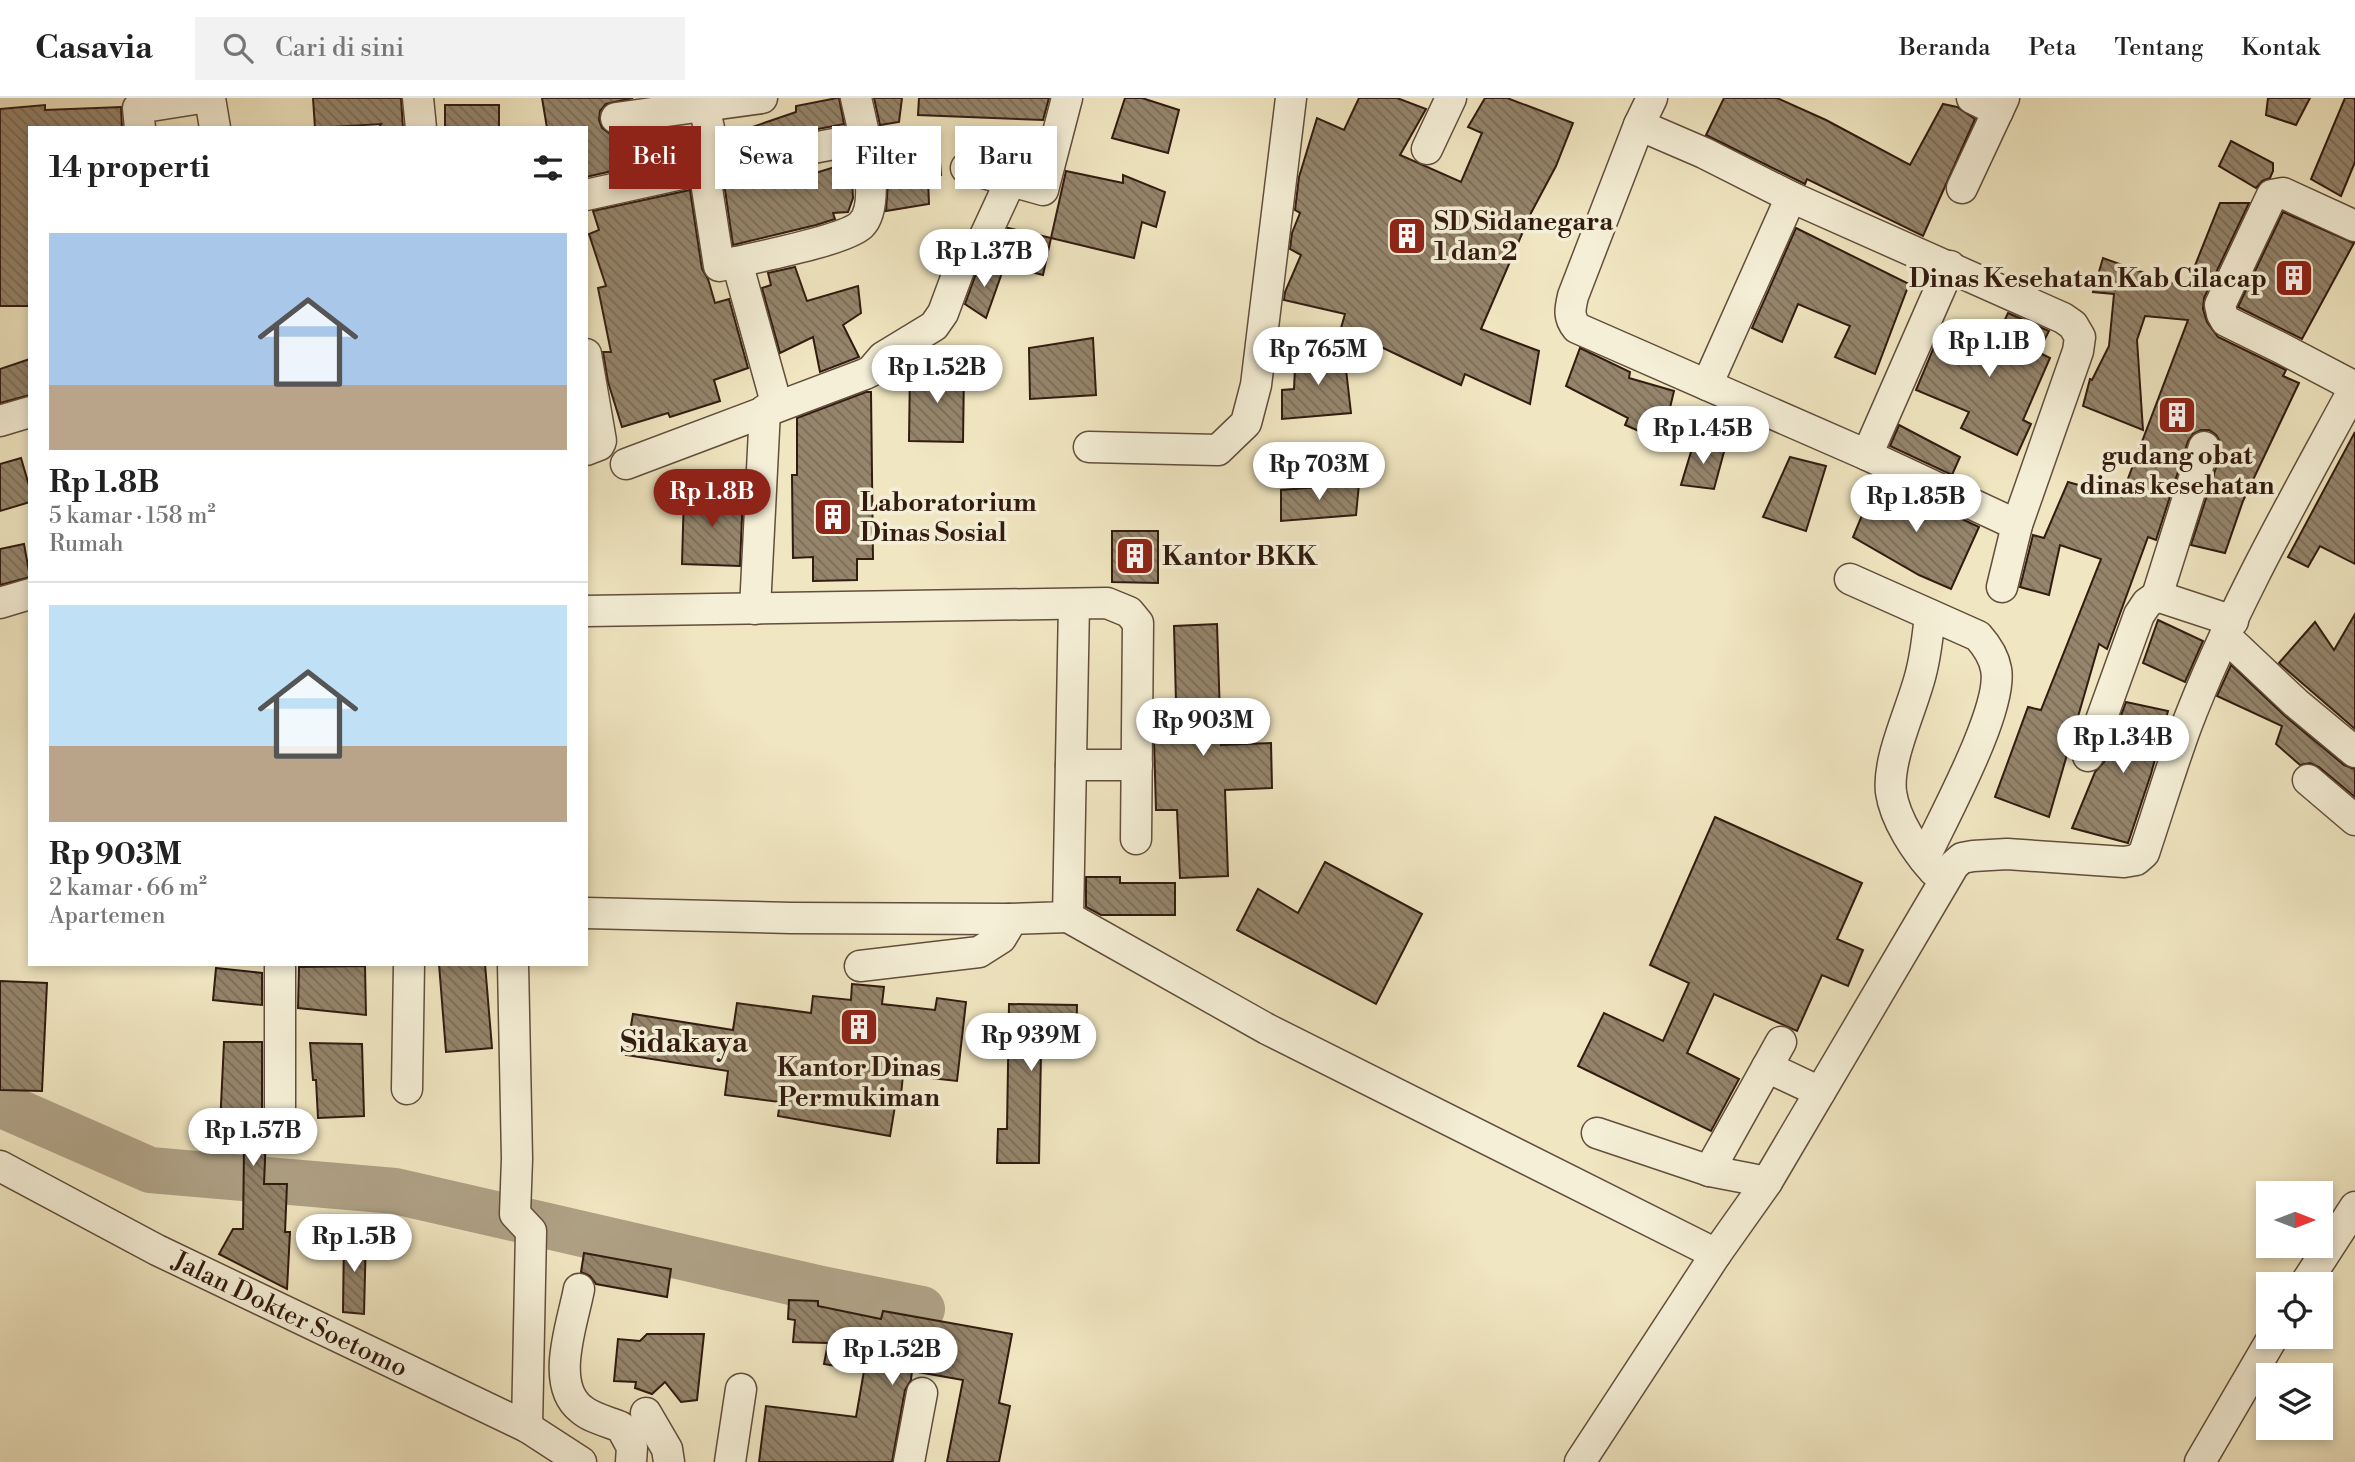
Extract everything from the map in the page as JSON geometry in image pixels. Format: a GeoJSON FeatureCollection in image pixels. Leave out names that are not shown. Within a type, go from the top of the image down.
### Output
{"type":"FeatureCollection","features":[{"type":"Feature","properties":{"kind":"street"},"geometry":{"type":"LineString","coordinates":[[140,126],[138,108],[201,98]]}},
{"type":"Feature","properties":{"kind":"street"},"geometry":{"type":"LineString","coordinates":[[210,98],[215,126]]}},
{"type":"Feature","properties":{"kind":"street"},"geometry":{"type":"LineString","coordinates":[[418,98],[421,126]]}},
{"type":"Feature","properties":{"kind":"street"},"geometry":{"type":"LineString","coordinates":[[616,118],[703,102],[762,98]]}},
{"type":"Feature","properties":{"kind":"street"},"geometry":{"type":"LineString","coordinates":[[856,98],[862,126]]}},
{"type":"Feature","properties":{"kind":"street"},"geometry":{"type":"LineString","coordinates":[[1057,136],[1067,98]]}},
{"type":"Feature","properties":{"kind":"street"},"geometry":{"type":"LineString","coordinates":[[1089,446],[1218,450],[1246,423],[1256,385],[1291,98]]}},
{"type":"Feature","properties":{"kind":"street"},"geometry":{"type":"LineString","coordinates":[[1427,149],[1451,98]]}},
{"type":"Feature","properties":{"kind":"street"},"geometry":{"type":"LineString","coordinates":[[1652,98],[1573,296],[1569,310],[1571,320],[1577,328],[1867,455],[2017,525]]}},
{"type":"Feature","properties":{"kind":"street"},"geometry":{"type":"LineString","coordinates":[[703,102],[719,266],[793,249],[860,227],[866,218],[870,189]]}},
{"type":"Feature","properties":{"kind":"street"},"geometry":{"type":"LineString","coordinates":[[1962,188],[1991,102]]}},
{"type":"Feature","properties":{"kind":"street"},"geometry":{"type":"LineString","coordinates":[[1639,125],[1704,153],[1791,197],[2063,318],[2073,325],[2080,337],[2078,351],[2017,525],[2002,587]]}},
{"type":"Feature","properties":{"kind":"street"},"geometry":{"type":"LineString","coordinates":[[588,195],[832,144]]}},
{"type":"Feature","properties":{"kind":"street"},"geometry":{"type":"LineString","coordinates":[[626,464],[877,364],[934,326],[943,313],[966,251],[978,251],[1007,189]]}},
{"type":"Feature","properties":{"kind":"street"},"geometry":{"type":"LineString","coordinates":[[1580,1462],[1716,1254],[1767,1182],[1954,865],[1962,858],[1973,856],[2007,854],[2124,862],[2136,860],[2144,853],[2186,727],[2229,629],[2268,549],[2355,387],[2226,321],[2220,305],[2272,195],[2283,193],[2355,226]]}},
{"type":"Feature","properties":{"kind":"street"},"geometry":{"type":"LineString","coordinates":[[1707,385],[1791,197]]}},
{"type":"Feature","properties":{"kind":"street"},"geometry":{"type":"LineString","coordinates":[[737,262],[771,408],[755,609]]}},
{"type":"Feature","properties":{"kind":"street"},"geometry":{"type":"LineString","coordinates":[[1867,455],[1950,266]]}},
{"type":"Feature","properties":{"kind":"street"},"geometry":{"type":"LineString","coordinates":[[588,366],[601,441],[588,449]]}},
{"type":"Feature","properties":{"kind":"street"},"geometry":{"type":"LineString","coordinates":[[0,421],[28,413]]}},
{"type":"Feature","properties":{"kind":"street"},"geometry":{"type":"LineString","coordinates":[[2088,756],[2139,615],[2147,603],[2157,596],[2204,446]]}},
{"type":"Feature","properties":{"kind":"street"},"geometry":{"type":"LineString","coordinates":[[1850,579],[1978,636],[1986,645],[1996,668],[1995,700],[1969,765],[1924,859]]}},
{"type":"Feature","properties":{"kind":"street"},"geometry":{"type":"LineString","coordinates":[[0,603],[28,595]]}},
{"type":"Feature","properties":{"kind":"street"},"geometry":{"type":"LineString","coordinates":[[2157,596],[2229,629],[2297,704],[2355,752]]}},
{"type":"Feature","properties":{"kind":"street"},"geometry":{"type":"LineString","coordinates":[[588,611],[1107,603],[1129,612],[1138,623],[1136,839]]}},
{"type":"Feature","properties":{"kind":"street"},"geometry":{"type":"LineString","coordinates":[[1068,916],[1074,604]]}},
{"type":"Feature","properties":{"kind":"street"},"geometry":{"type":"LineString","coordinates":[[1930,615],[1921,673],[1892,768],[1891,791],[1896,809],[1924,859],[1944,882]]}},
{"type":"Feature","properties":{"kind":"street"},"geometry":{"type":"LineString","coordinates":[[1071,765],[1136,765]]}},
{"type":"Feature","properties":{"kind":"street"},"geometry":{"type":"LineString","coordinates":[[2308,780],[2355,820]]}},
{"type":"Feature","properties":{"kind":"street"},"geometry":{"type":"LineString","coordinates":[[588,913],[791,918],[1009,919],[1068,916],[1278,1035],[1716,1254]]}},
{"type":"Feature","properties":{"kind":"street"},"geometry":{"type":"LineString","coordinates":[[860,966],[979,952],[1001,938],[1009,919]]}},
{"type":"Feature","properties":{"kind":"street"},"geometry":{"type":"LineString","coordinates":[[279,966],[280,1125]]}},
{"type":"Feature","properties":{"kind":"street"},"geometry":{"type":"LineString","coordinates":[[407,1089],[409,966]]}},
{"type":"Feature","properties":{"kind":"street"},"geometry":{"type":"LineString","coordinates":[[513,966],[517,1159],[523,1223],[527,1427]]}},
{"type":"Feature","properties":{"kind":"street"},"geometry":{"type":"LineString","coordinates":[[1709,1171],[1774,1054],[1820,1092]]}},
{"type":"Feature","properties":{"kind":"street"},"geometry":{"type":"LineString","coordinates":[[1597,1133],[1709,1171],[1767,1182]]}},
{"type":"Feature","properties":{"kind":"street","name":"Jalan Dokter Soetomo"},"geometry":{"type":"LineString","coordinates":[[0,1166],[157,1250],[527,1427],[581,1462]]}},
{"type":"Feature","properties":{"kind":"street"},"geometry":{"type":"LineString","coordinates":[[2313,1272],[2355,1207]]}},
{"type":"Feature","properties":{"kind":"street"},"geometry":{"type":"LineString","coordinates":[[579,1289],[563,1371],[568,1394],[581,1410],[621,1427],[632,1447],[631,1462]]}},
{"type":"Feature","properties":{"kind":"street"},"geometry":{"type":"LineString","coordinates":[[2200,1462],[2266,1349]]}},
{"type":"Feature","properties":{"kind":"street"},"geometry":{"type":"LineString","coordinates":[[730,1462],[741,1389]]}},
{"type":"Feature","properties":{"kind":"street"},"geometry":{"type":"LineString","coordinates":[[909,1462],[922,1393]]}},
{"type":"Feature","properties":{"kind":"street"},"geometry":{"type":"LineString","coordinates":[[646,1413],[667,1449],[669,1462]]}},
{"type":"Feature","properties":{"kind":"building"},"geometry":{"type":"Polygon","coordinates":[[[313,98],[401,98],[403,126],[315,126],[313,98]]]}},
{"type":"Feature","properties":{"kind":"building"},"geometry":{"type":"Polygon","coordinates":[[[542,98],[633,98],[606,104],[600,111],[602,128],[609,133],[609,172],[588,177],[588,126],[547,126],[542,98]]]}},
{"type":"Feature","properties":{"kind":"building"},"geometry":{"type":"Polygon","coordinates":[[[839,98],[844,124],[818,129],[818,126],[755,126],[796,112],[796,106],[839,98]]]}},
{"type":"Feature","properties":{"kind":"building"},"geometry":{"type":"Polygon","coordinates":[[[874,98],[902,98],[899,122],[880,125],[874,98]]]}},
{"type":"Feature","properties":{"kind":"building"},"geometry":{"type":"Polygon","coordinates":[[[919,98],[1049,98],[1043,120],[918,115],[919,98]]]}},
{"type":"Feature","properties":{"kind":"building"},"geometry":{"type":"Polygon","coordinates":[[[1125,98],[1142,98],[1179,110],[1168,153],[1112,138],[1125,98]]]}},
{"type":"Feature","properties":{"kind":"building"},"geometry":{"type":"Polygon","coordinates":[[[1359,98],[1397,98],[1426,109],[1400,155],[1461,182],[1482,133],[1468,127],[1485,98],[1507,98],[1573,123],[1481,329],[1539,351],[1530,404],[1465,374],[1461,385],[1341,328],[1345,314],[1284,300],[1301,255],[1290,249],[1292,233],[1300,213],[1295,210],[1299,177],[1317,118],[1344,130],[1359,98]]]}},
{"type":"Feature","properties":{"kind":"building"},"geometry":{"type":"Polygon","coordinates":[[[1724,98],[1777,98],[1826,120],[1910,165],[1943,104],[1957,107],[1975,119],[1923,236],[1807,179],[1805,184],[1706,135],[1724,98]]]}},
{"type":"Feature","properties":{"kind":"building"},"geometry":{"type":"Polygon","coordinates":[[[2268,98],[2310,98],[2296,125],[2266,115],[2268,98]]]}},
{"type":"Feature","properties":{"kind":"building"},"geometry":{"type":"Polygon","coordinates":[[[2345,98],[2355,98],[2355,162],[2341,196],[2311,179],[2345,98]]]}},
{"type":"Feature","properties":{"kind":"building"},"geometry":{"type":"Polygon","coordinates":[[[45,105],[45,110],[121,107],[122,126],[28,126],[28,306],[0,306],[0,109],[45,105]]]}},
{"type":"Feature","properties":{"kind":"building"},"geometry":{"type":"Polygon","coordinates":[[[445,105],[499,105],[499,126],[445,126],[445,105]]]}},
{"type":"Feature","properties":{"kind":"building"},"geometry":{"type":"Polygon","coordinates":[[[2231,141],[2273,163],[2270,178],[2262,181],[2256,188],[2219,166],[2231,141]]]}},
{"type":"Feature","properties":{"kind":"building"},"geometry":{"type":"Polygon","coordinates":[[[832,168],[832,189],[852,189],[853,198],[848,212],[833,213],[835,219],[816,225],[733,245],[725,189],[818,189],[818,172],[832,168]]]}},
{"type":"Feature","properties":{"kind":"building"},"geometry":{"type":"Polygon","coordinates":[[[1066,171],[1123,183],[1123,175],[1165,192],[1156,227],[1142,222],[1134,258],[1051,238],[1066,171]]]}},
{"type":"Feature","properties":{"kind":"building"},"geometry":{"type":"Polygon","coordinates":[[[888,189],[928,189],[929,204],[886,211],[888,189]]]}},
{"type":"Feature","properties":{"kind":"building"},"geometry":{"type":"Polygon","coordinates":[[[690,190],[702,269],[715,303],[729,299],[748,368],[714,380],[720,401],[670,417],[668,413],[622,427],[608,382],[603,352],[611,352],[598,288],[606,286],[589,234],[599,230],[593,211],[690,190]]]}},
{"type":"Feature","properties":{"kind":"building"},"geometry":{"type":"Polygon","coordinates":[[[2220,203],[2249,203],[2204,298],[2203,309],[2207,322],[2218,337],[2286,370],[2283,376],[2299,383],[2243,501],[2225,553],[2191,545],[2221,452],[2221,443],[2209,430],[2193,434],[2188,441],[2156,540],[2148,537],[2107,649],[2099,644],[2049,817],[1995,797],[2028,707],[2041,710],[2101,559],[2060,545],[2049,595],[2020,587],[2033,535],[2044,538],[2068,482],[2121,497],[2188,320],[2145,316],[2137,340],[2143,430],[2083,406],[2090,379],[2092,380],[2109,346],[2114,294],[2093,292],[2103,258],[2186,288],[2220,203]]]}},
{"type":"Feature","properties":{"kind":"building","name":"Dinas Kesehatan Kab Cilacap"},"geometry":{"type":"Polygon","coordinates":[[[2283,212],[2354,243],[2302,339],[2238,307],[2283,212]]]}},
{"type":"Feature","properties":{"kind":"building"},"geometry":{"type":"Polygon","coordinates":[[[1008,228],[1051,238],[1043,275],[1000,264],[1008,228]]]}},
{"type":"Feature","properties":{"kind":"building"},"geometry":{"type":"Polygon","coordinates":[[[1796,228],[1909,284],[1875,374],[1835,357],[1850,326],[1798,304],[1782,342],[1752,328],[1796,228]]]}},
{"type":"Feature","properties":{"kind":"building"},"geometry":{"type":"Polygon","coordinates":[[[988,265],[1003,270],[986,318],[965,304],[978,268],[988,265]]]}},
{"type":"Feature","properties":{"kind":"building"},"geometry":{"type":"Polygon","coordinates":[[[795,267],[807,301],[858,286],[861,313],[843,325],[859,357],[820,372],[813,337],[780,353],[762,288],[771,285],[768,273],[795,267]]]}},
{"type":"Feature","properties":{"kind":"building"},"geometry":{"type":"Polygon","coordinates":[[[2008,313],[2049,331],[2038,352],[2050,358],[2023,420],[2031,424],[2017,455],[1961,428],[1969,412],[1916,390],[1944,323],[1994,343],[2008,313]]]}},
{"type":"Feature","properties":{"kind":"building"},"geometry":{"type":"Polygon","coordinates":[[[1093,338],[1096,395],[1030,399],[1029,348],[1093,338]]]}},
{"type":"Feature","properties":{"kind":"building"},"geometry":{"type":"Polygon","coordinates":[[[1580,348],[1630,372],[1629,378],[1674,391],[1662,441],[1625,425],[1628,418],[1566,386],[1580,348]]]}},
{"type":"Feature","properties":{"kind":"building"},"geometry":{"type":"Polygon","coordinates":[[[1301,350],[1344,352],[1351,413],[1282,419],[1282,390],[1294,389],[1295,368],[1302,369],[1301,350]]]}},
{"type":"Feature","properties":{"kind":"building"},"geometry":{"type":"Polygon","coordinates":[[[28,360],[28,396],[0,403],[0,369],[28,360]]]}},
{"type":"Feature","properties":{"kind":"building"},"geometry":{"type":"Polygon","coordinates":[[[910,368],[964,369],[963,442],[909,441],[910,368]]]}},
{"type":"Feature","properties":{"kind":"building","name":"Laboratorium Dinas Sosial"},"geometry":{"type":"Polygon","coordinates":[[[871,392],[873,559],[857,559],[857,580],[813,581],[813,557],[793,558],[792,475],[797,475],[797,418],[871,392]]]}},
{"type":"Feature","properties":{"kind":"building"},"geometry":{"type":"Polygon","coordinates":[[[1899,425],[1960,457],[1952,475],[1890,446],[1899,425]]]}},
{"type":"Feature","properties":{"kind":"building"},"geometry":{"type":"Polygon","coordinates":[[[2355,432],[2355,564],[2320,546],[2308,567],[2288,557],[2355,432]]]}},
{"type":"Feature","properties":{"kind":"building"},"geometry":{"type":"Polygon","coordinates":[[[1694,442],[1725,448],[1714,489],[1681,485],[1694,442]]]}},
{"type":"Feature","properties":{"kind":"building"},"geometry":{"type":"Polygon","coordinates":[[[1790,457],[1826,466],[1806,531],[1763,517],[1790,457]]]}},
{"type":"Feature","properties":{"kind":"building"},"geometry":{"type":"Polygon","coordinates":[[[21,458],[28,482],[28,503],[0,511],[0,464],[21,458]]]}},
{"type":"Feature","properties":{"kind":"building"},"geometry":{"type":"Polygon","coordinates":[[[1877,479],[1979,527],[1951,589],[1919,575],[1853,537],[1877,479]]]}},
{"type":"Feature","properties":{"kind":"building"},"geometry":{"type":"Polygon","coordinates":[[[1359,484],[1356,515],[1281,521],[1281,490],[1359,484]]]}},
{"type":"Feature","properties":{"kind":"building"},"geometry":{"type":"Polygon","coordinates":[[[684,492],[743,494],[740,566],[682,564],[684,492]]]}},
{"type":"Feature","properties":{"kind":"building","name":"Kantor BKK"},"geometry":{"type":"Polygon","coordinates":[[[1112,531],[1158,531],[1158,583],[1112,582],[1112,531]]]}},
{"type":"Feature","properties":{"kind":"building"},"geometry":{"type":"Polygon","coordinates":[[[24,544],[28,578],[0,585],[0,549],[24,544]]]}},
{"type":"Feature","properties":{"kind":"building"},"geometry":{"type":"Polygon","coordinates":[[[2355,614],[2355,729],[2279,663],[2315,622],[2334,650],[2355,614]]]}},
{"type":"Feature","properties":{"kind":"building"},"geometry":{"type":"Polygon","coordinates":[[[2158,620],[2203,641],[2185,682],[2143,663],[2158,620]]]}},
{"type":"Feature","properties":{"kind":"building"},"geometry":{"type":"Polygon","coordinates":[[[1217,624],[1221,745],[1271,743],[1272,788],[1225,790],[1228,876],[1180,878],[1177,810],[1156,810],[1154,740],[1177,740],[1174,626],[1217,624]]]}},
{"type":"Feature","properties":{"kind":"building"},"geometry":{"type":"Polygon","coordinates":[[[2231,665],[2285,716],[2344,765],[2355,769],[2355,797],[2319,767],[2310,763],[2300,765],[2276,744],[2282,726],[2217,696],[2231,665]]]}},
{"type":"Feature","properties":{"kind":"building"},"geometry":{"type":"Polygon","coordinates":[[[2126,702],[2168,711],[2128,843],[2072,828],[2095,772],[2104,762],[2126,702]]]}},
{"type":"Feature","properties":{"kind":"building"},"geometry":{"type":"Polygon","coordinates":[[[1715,817],[1862,883],[1837,939],[1863,950],[1848,986],[1822,975],[1797,1031],[1714,994],[1687,1053],[1739,1079],[1711,1131],[1578,1066],[1604,1013],[1663,1041],[1689,983],[1650,965],[1715,817]]]}},
{"type":"Feature","properties":{"kind":"building"},"geometry":{"type":"Polygon","coordinates":[[[1325,862],[1422,914],[1376,1004],[1237,930],[1258,889],[1298,913],[1325,862]]]}},
{"type":"Feature","properties":{"kind":"building"},"geometry":{"type":"Polygon","coordinates":[[[1086,877],[1120,877],[1120,883],[1175,883],[1175,915],[1101,915],[1086,907],[1086,877]]]}},
{"type":"Feature","properties":{"kind":"building"},"geometry":{"type":"Polygon","coordinates":[[[365,966],[366,1015],[298,1008],[299,967],[365,966]]]}},
{"type":"Feature","properties":{"kind":"building"},"geometry":{"type":"Polygon","coordinates":[[[439,966],[485,966],[492,1048],[446,1052],[439,966]]]}},
{"type":"Feature","properties":{"kind":"building"},"geometry":{"type":"Polygon","coordinates":[[[216,968],[262,973],[262,1005],[213,1000],[216,968]]]}},
{"type":"Feature","properties":{"kind":"building"},"geometry":{"type":"Polygon","coordinates":[[[0,981],[47,983],[42,1091],[0,1090],[0,981]]]}},
{"type":"Feature","properties":{"kind":"building"},"geometry":{"type":"Polygon","coordinates":[[[852,984],[884,987],[882,1004],[935,1010],[937,998],[966,1002],[957,1081],[903,1075],[901,1095],[897,1094],[890,1136],[778,1116],[780,1102],[725,1095],[728,1071],[626,1055],[633,1014],[733,1030],[737,1003],[811,1013],[813,996],[851,1000],[852,984]]]}},
{"type":"Feature","properties":{"kind":"building"},"geometry":{"type":"Polygon","coordinates":[[[1009,1004],[1077,1005],[1076,1052],[1041,1052],[1039,1163],[997,1163],[998,1129],[1007,1129],[1009,1004]]]}},
{"type":"Feature","properties":{"kind":"building"},"geometry":{"type":"Polygon","coordinates":[[[224,1042],[262,1042],[262,1125],[266,1135],[264,1184],[287,1184],[285,1232],[290,1232],[287,1289],[219,1254],[233,1229],[243,1229],[244,1147],[219,1147],[224,1042]]]}},
{"type":"Feature","properties":{"kind":"building"},"geometry":{"type":"Polygon","coordinates":[[[310,1043],[362,1044],[364,1116],[318,1118],[310,1043]]]}},
{"type":"Feature","properties":{"kind":"building"},"geometry":{"type":"Polygon","coordinates":[[[344,1235],[366,1235],[364,1314],[343,1312],[344,1235]]]}},
{"type":"Feature","properties":{"kind":"building"},"geometry":{"type":"Polygon","coordinates":[[[584,1253],[671,1269],[667,1297],[596,1284],[590,1276],[581,1272],[584,1253]]]}},
{"type":"Feature","properties":{"kind":"building"},"geometry":{"type":"Polygon","coordinates":[[[789,1300],[818,1301],[818,1306],[881,1319],[883,1311],[1012,1334],[999,1403],[1010,1406],[999,1462],[947,1462],[963,1380],[912,1371],[911,1380],[905,1390],[892,1462],[759,1462],[766,1406],[856,1417],[864,1371],[824,1364],[828,1343],[793,1342],[795,1320],[788,1319],[789,1300]]]}},
{"type":"Feature","properties":{"kind":"building"},"geometry":{"type":"Polygon","coordinates":[[[647,1334],[704,1334],[697,1400],[681,1402],[665,1382],[652,1394],[635,1388],[636,1382],[614,1381],[618,1339],[640,1341],[647,1334]]]}},
{"type":"Feature","properties":{"kind":"waterway"},"geometry":{"type":"LineString","coordinates":[[0,1104],[150,1170],[395,1191],[817,1288],[922,1309]]}},
{"type":"Feature","properties":{"kind":"place","name":"SD Sidanegara 1 dan 2"},"geometry":{"type":"Point","coordinates":[1407,236]}},
{"type":"Feature","properties":{"kind":"place","name":"Dinas Kesehatan Kab Cilacap"},"geometry":{"type":"Point","coordinates":[2294,278]}},
{"type":"Feature","properties":{"kind":"place","name":"gudang obat dinas kesehatan"},"geometry":{"type":"Point","coordinates":[2177,415]}},
{"type":"Feature","properties":{"kind":"place","name":"Laboratorium Dinas Sosial"},"geometry":{"type":"Point","coordinates":[833,517]}},
{"type":"Feature","properties":{"kind":"place","name":"Kantor BKK"},"geometry":{"type":"Point","coordinates":[1135,556]}},
{"type":"Feature","properties":{"kind":"place","name":"Kantor Dinas Permukiman"},"geometry":{"type":"Point","coordinates":[859,1027]}},
{"type":"Feature","properties":{"kind":"district","name":"Sidakaya"},"geometry":{"type":"Point","coordinates":[684,1042]}}]}
